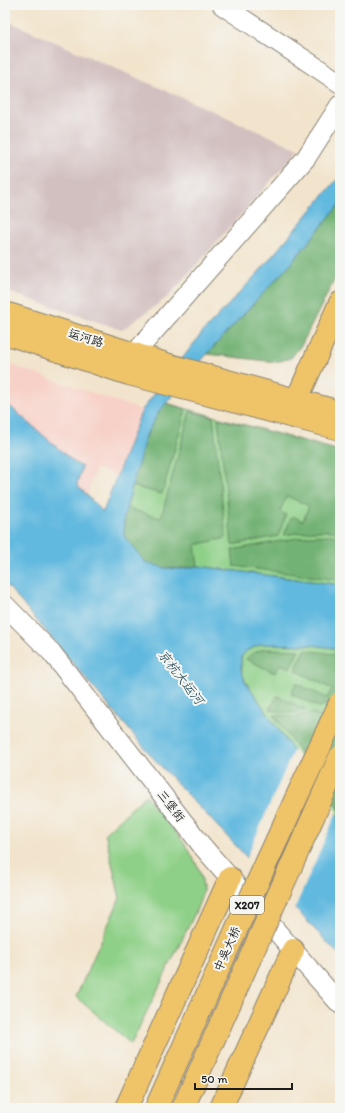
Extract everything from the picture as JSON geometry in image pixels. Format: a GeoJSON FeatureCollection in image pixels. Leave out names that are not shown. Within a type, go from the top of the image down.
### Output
{"type":"FeatureCollection","features":[{"type":"Feature","properties":{"kind":"main road"},"geometry":{"type":"LineString","coordinates":[[299,406],[340,303]]}},
{"type":"Feature","properties":{"kind":"main road","name":"运河路"},"geometry":{"type":"LineString","coordinates":[[5,313],[135,353],[162,373]]}},
{"type":"Feature","properties":{"kind":"main road"},"geometry":{"type":"LineString","coordinates":[[299,406],[340,330]]}},
{"type":"Feature","properties":{"kind":"main road","name":"运河路"},"geometry":{"type":"LineString","coordinates":[[5,333],[129,374],[162,373]]}},
{"type":"Feature","properties":{"kind":"main road"},"geometry":{"type":"LineString","coordinates":[[162,373],[299,406],[340,412]]}},
{"type":"Feature","properties":{"kind":"main road"},"geometry":{"type":"LineString","coordinates":[[299,406],[340,429]]}},
{"type":"Feature","properties":{"kind":"main road","name":"中吴大桥"},"geometry":{"type":"LineString","coordinates":[[156,1108],[259,878],[340,703]]}},
{"type":"Feature","properties":{"kind":"main road","name":"中吴大桥"},"geometry":{"type":"LineString","coordinates":[[183,1108],[340,757]]}},
{"type":"Feature","properties":{"kind":"main road"},"geometry":{"type":"LineString","coordinates":[[126,1108],[230,878]]}},
{"type":"Feature","properties":{"kind":"main road"},"geometry":{"type":"LineString","coordinates":[[221,1108],[293,950]]}},
{"type":"Feature","properties":{"kind":"street"},"geometry":{"type":"LineString","coordinates":[[222,5],[340,82]]}},
{"type":"Feature","properties":{"kind":"street"},"geometry":{"type":"LineString","coordinates":[[129,374],[135,353],[306,158],[340,105]]}},
{"type":"Feature","properties":{"kind":"street","name":"三堡街"},"geometry":{"type":"LineString","coordinates":[[5,605],[52,653],[204,847],[340,1004]]}},
{"type":"Feature","properties":{"kind":"shaded area"},"geometry":{"type":"Polygon","coordinates":[[[5,20],[299,149],[169,296],[122,330],[5,291],[5,20]]]}},
{"type":"Feature","properties":{"kind":"shaded area"},"geometry":{"type":"Polygon","coordinates":[[[5,363],[142,410],[116,476],[96,468],[87,495],[77,484],[82,467],[75,463],[5,402],[5,363]]]}},
{"type":"Feature","properties":{"kind":"green space"},"geometry":{"type":"Polygon","coordinates":[[[340,204],[340,269],[302,344],[291,358],[276,362],[207,354],[292,262],[340,204]]]}},
{"type":"Feature","properties":{"kind":"green space"},"geometry":{"type":"Polygon","coordinates":[[[166,403],[340,451],[340,585],[198,566],[182,569],[124,517],[146,435],[166,403]]]}},
{"type":"Feature","properties":{"kind":"green space"},"geometry":{"type":"Polygon","coordinates":[[[166,403],[186,409],[162,494],[132,486],[148,432],[166,403]]]}},
{"type":"Feature","properties":{"kind":"green space"},"geometry":{"type":"Polygon","coordinates":[[[190,411],[213,417],[226,538],[195,545],[198,566],[185,568],[158,567],[146,562],[124,536],[124,517],[126,508],[161,518],[190,411]]]}},
{"type":"Feature","properties":{"kind":"green space"},"geometry":{"type":"Polygon","coordinates":[[[218,418],[340,451],[340,532],[319,531],[284,535],[292,516],[303,521],[309,506],[287,496],[280,511],[286,515],[278,536],[232,545],[218,418]]]}},
{"type":"Feature","properties":{"kind":"green space"},"geometry":{"type":"Polygon","coordinates":[[[308,536],[340,536],[340,580],[234,566],[232,550],[308,536]]]}},
{"type":"Feature","properties":{"kind":"green space"},"geometry":{"type":"Polygon","coordinates":[[[261,644],[312,645],[340,649],[340,819],[245,681],[241,665],[243,654],[251,648],[261,644]]]}},
{"type":"Feature","properties":{"kind":"green space"},"geometry":{"type":"Polygon","coordinates":[[[263,649],[299,650],[290,668],[280,664],[275,673],[246,659],[250,655],[263,649]]]}},
{"type":"Feature","properties":{"kind":"green space"},"geometry":{"type":"Polygon","coordinates":[[[305,650],[340,655],[340,700],[319,707],[291,694],[296,683],[327,698],[332,689],[295,670],[305,650]]]}},
{"type":"Feature","properties":{"kind":"green space"},"geometry":{"type":"Polygon","coordinates":[[[277,696],[307,710],[288,713],[270,709],[277,696]]]}},
{"type":"Feature","properties":{"kind":"green space"},"geometry":{"type":"Polygon","coordinates":[[[313,713],[340,726],[340,810],[274,715],[292,717],[313,713]]]}},
{"type":"Feature","properties":{"kind":"green space"},"geometry":{"type":"Polygon","coordinates":[[[146,795],[182,840],[190,853],[202,878],[203,890],[196,911],[131,1044],[76,997],[120,898],[105,833],[146,795]]]}},
{"type":"Feature","properties":{"kind":"water","name":"京杭大运河"},"geometry":{"type":"Polygon","coordinates":[[[340,176],[340,204],[292,262],[207,354],[158,413],[146,435],[124,517],[124,536],[145,562],[165,568],[182,569],[198,566],[340,585],[340,649],[312,645],[261,644],[246,651],[241,657],[241,669],[245,681],[340,819],[340,956],[154,759],[5,583],[5,402],[75,463],[82,467],[77,485],[103,512],[142,410],[202,333],[258,273],[340,176]]]}},
{"type":"Feature","properties":{"kind":"pier"},"geometry":{"type":"Polygon","coordinates":[[[294,749],[337,812],[294,910],[246,859],[294,749]]]}}]}
